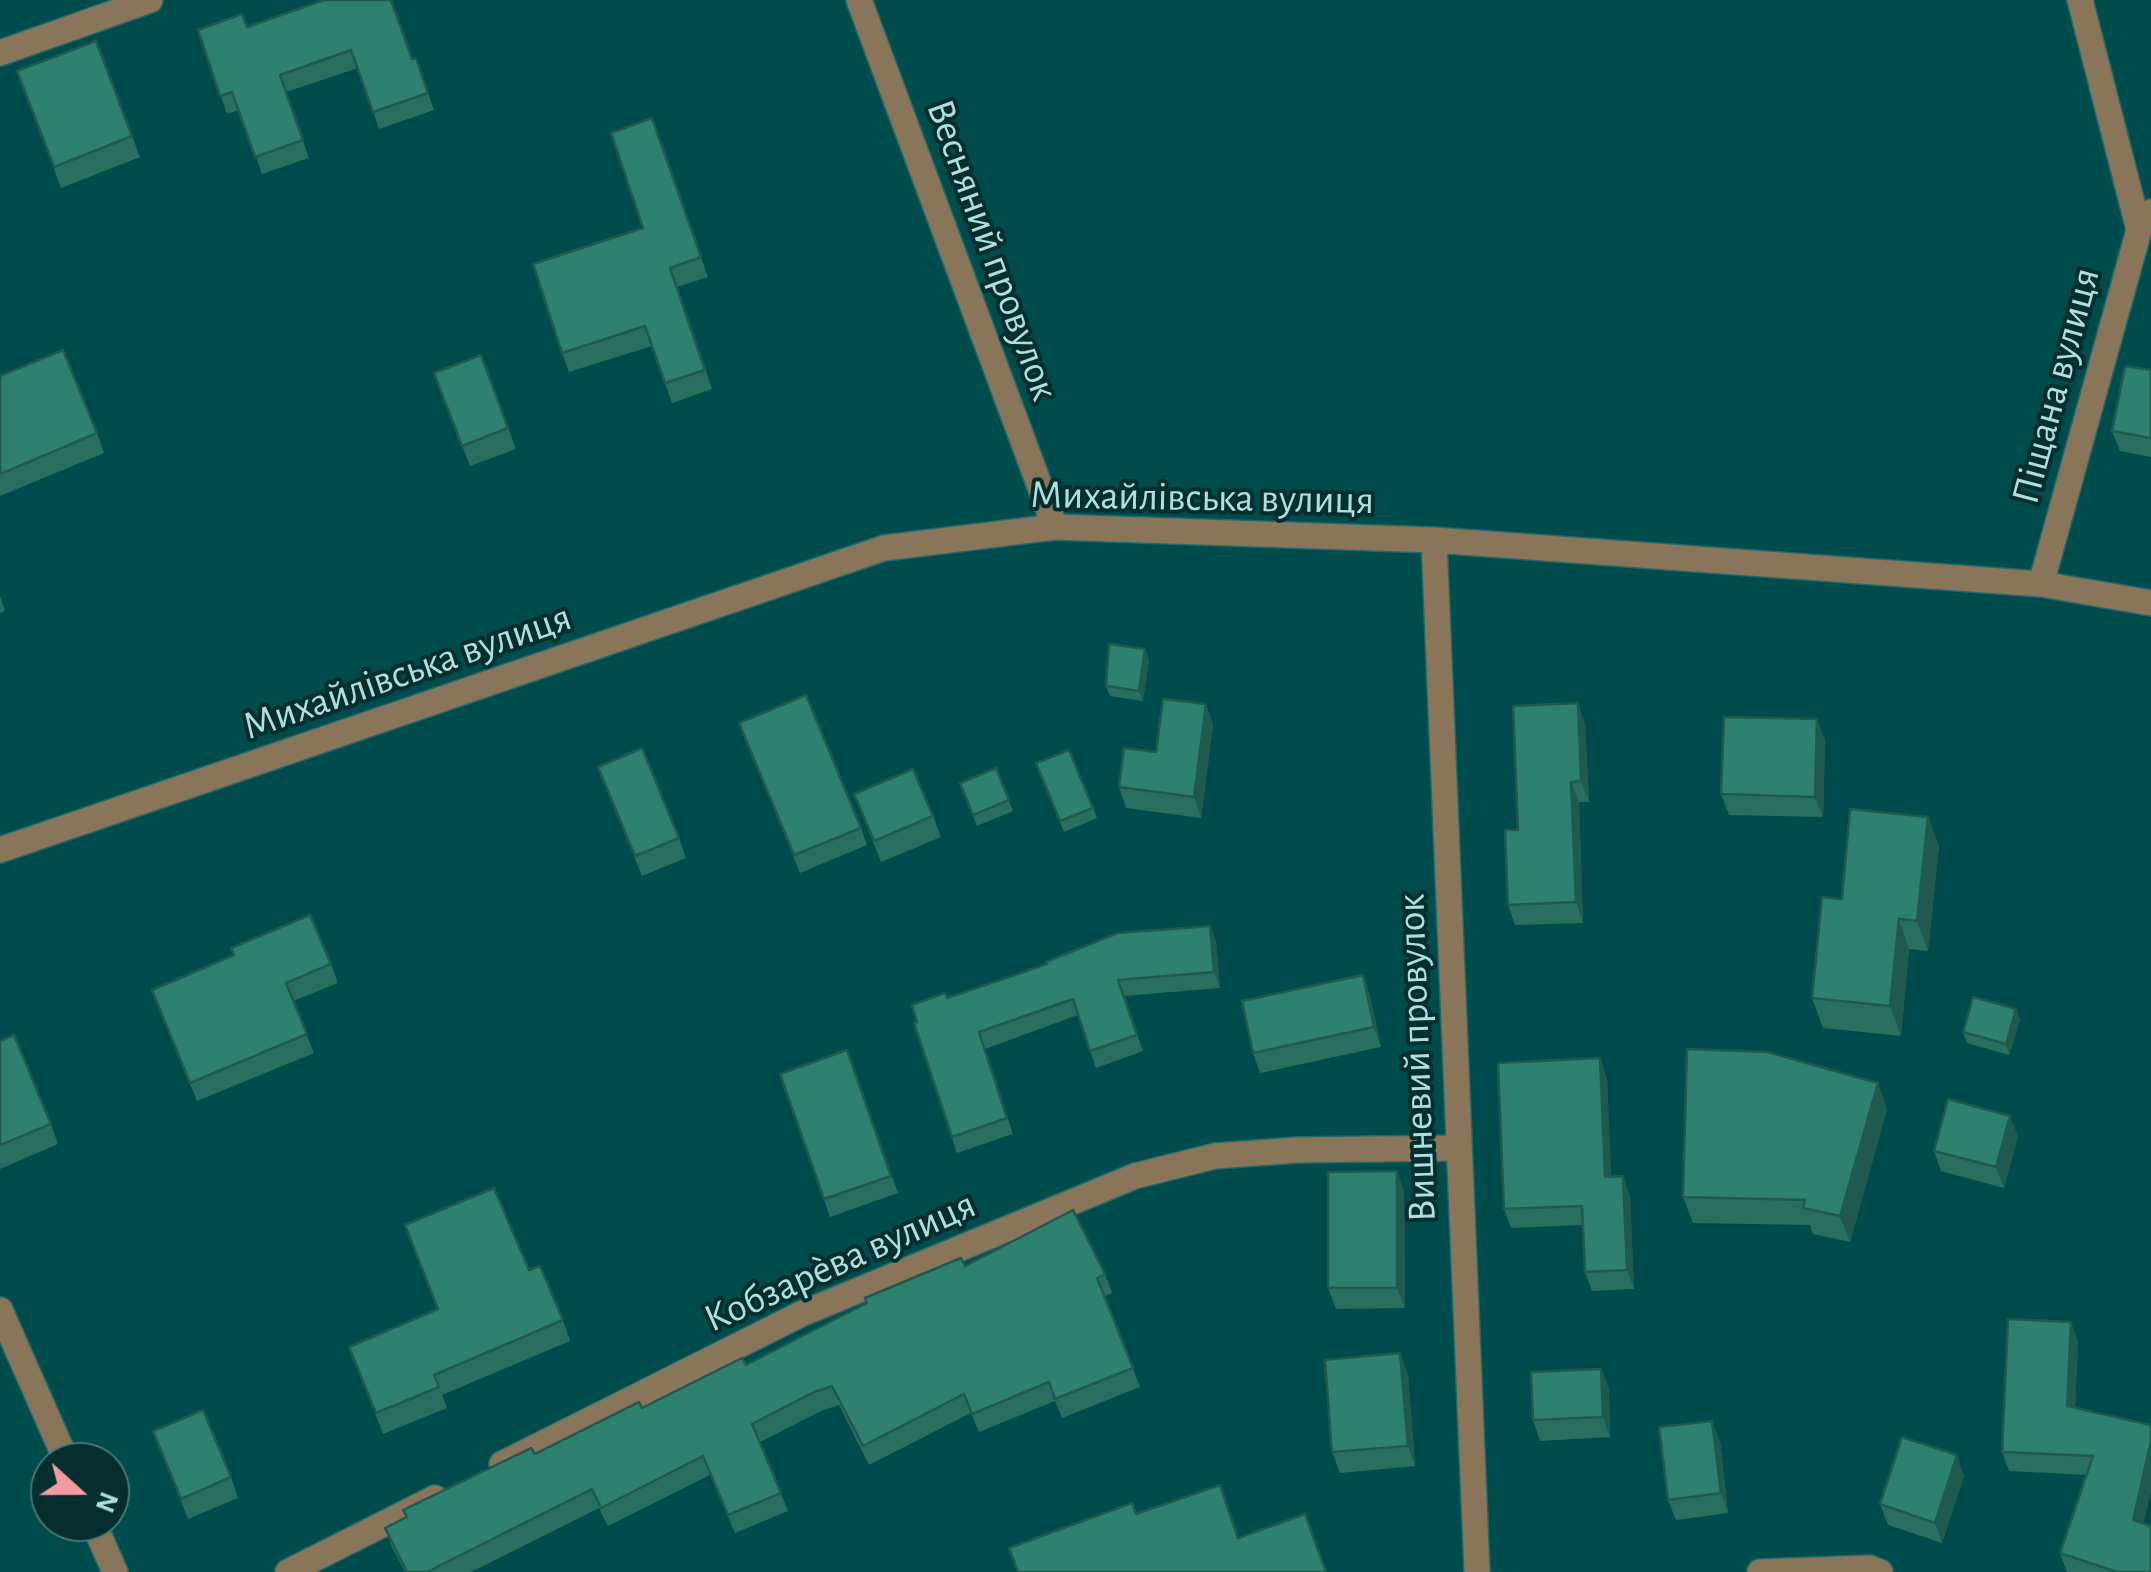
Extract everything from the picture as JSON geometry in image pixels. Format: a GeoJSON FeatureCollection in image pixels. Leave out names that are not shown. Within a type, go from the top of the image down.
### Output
{"type":"FeatureCollection","features":[{"type":"Feature","properties":{"kind":"street"},"geometry":{"type":"LineString","coordinates":[[0,53],[150,0]]}},
{"type":"Feature","properties":{"kind":"street","name":"Весняний провулок"},"geometry":{"type":"LineString","coordinates":[[859,0],[1055,527]]}},
{"type":"Feature","properties":{"kind":"street"},"geometry":{"type":"LineString","coordinates":[[2080,0],[2145,221]]}},
{"type":"Feature","properties":{"kind":"street","name":"Піщана вулиця"},"geometry":{"type":"LineString","coordinates":[[2040,584],[2145,221]]}},
{"type":"Feature","properties":{"kind":"street","name":"Михайлівська вулиця"},"geometry":{"type":"LineString","coordinates":[[0,850],[884,548],[1055,527],[1434,540],[2040,584],[2151,603]]}},
{"type":"Feature","properties":{"kind":"street","name":"Вишневий провулок"},"geometry":{"type":"LineString","coordinates":[[1434,540],[1477,1572]]}},
{"type":"Feature","properties":{"kind":"street","name":"Кобзарèва вулиця"},"geometry":{"type":"LineString","coordinates":[[288,1572],[801,1314],[1134,1176],[1215,1156],[1298,1150],[1458,1148]]}},
{"type":"Feature","properties":{"kind":"street"},"geometry":{"type":"LineString","coordinates":[[0,1310],[58,1442]]}},
{"type":"Feature","properties":{"kind":"street"},"geometry":{"type":"LineString","coordinates":[[102,1542],[115,1572]]}},
{"type":"Feature","properties":{"kind":"street"},"geometry":{"type":"LineString","coordinates":[[1760,1572],[1870,1568],[1880,1572]]}},
{"type":"Feature","properties":{"kind":"building"},"geometry":{"type":"Polygon","coordinates":[[[324,0],[391,0],[428,93],[373,112],[351,50],[280,75],[303,140],[255,157],[232,92],[220,96],[198,30],[242,14],[247,27],[324,0]]]}},
{"type":"Feature","properties":{"kind":"building"},"geometry":{"type":"Polygon","coordinates":[[[96,41],[132,136],[54,167],[17,71],[96,41]]]}},
{"type":"Feature","properties":{"kind":"building"},"geometry":{"type":"Polygon","coordinates":[[[652,118],[701,257],[670,268],[705,370],[665,383],[645,326],[562,353],[533,264],[643,228],[611,133],[652,118]]]}},
{"type":"Feature","properties":{"kind":"building"},"geometry":{"type":"Polygon","coordinates":[[[63,350],[97,433],[0,474],[0,376],[63,350]]]}},
{"type":"Feature","properties":{"kind":"building"},"geometry":{"type":"Polygon","coordinates":[[[481,355],[508,428],[462,446],[434,373],[481,355]]]}},
{"type":"Feature","properties":{"kind":"building"},"geometry":{"type":"Polygon","coordinates":[[[2125,366],[2151,370],[2151,438],[2112,431],[2125,366]]]}},
{"type":"Feature","properties":{"kind":"building"},"geometry":{"type":"Polygon","coordinates":[[[1109,644],[1145,649],[1139,691],[1106,686],[1109,644]]]}},
{"type":"Feature","properties":{"kind":"building"},"geometry":{"type":"Polygon","coordinates":[[[806,695],[861,828],[794,855],[739,723],[806,695]]]}},
{"type":"Feature","properties":{"kind":"building"},"geometry":{"type":"Polygon","coordinates":[[[1163,699],[1206,704],[1194,797],[1119,787],[1124,748],[1156,752],[1163,699]]]}},
{"type":"Feature","properties":{"kind":"building"},"geometry":{"type":"Polygon","coordinates":[[[1578,703],[1581,781],[1571,782],[1576,902],[1508,905],[1505,830],[1518,830],[1513,706],[1578,703]]]}},
{"type":"Feature","properties":{"kind":"building"},"geometry":{"type":"Polygon","coordinates":[[[1724,717],[1817,719],[1815,797],[1721,794],[1724,717]]]}},
{"type":"Feature","properties":{"kind":"building"},"geometry":{"type":"Polygon","coordinates":[[[642,748],[679,838],[635,856],[598,767],[642,748]]]}},
{"type":"Feature","properties":{"kind":"building"},"geometry":{"type":"Polygon","coordinates":[[[1069,750],[1093,808],[1060,821],[1036,763],[1069,750]]]}},
{"type":"Feature","properties":{"kind":"building"},"geometry":{"type":"Polygon","coordinates":[[[996,768],[1009,800],[973,815],[960,783],[996,768]]]}},
{"type":"Feature","properties":{"kind":"building"},"geometry":{"type":"Polygon","coordinates":[[[913,769],[933,816],[874,841],[854,794],[913,769]]]}},
{"type":"Feature","properties":{"kind":"building"},"geometry":{"type":"Polygon","coordinates":[[[1850,809],[1928,817],[1917,921],[1899,919],[1890,1006],[1812,998],[1822,897],[1842,899],[1850,809]]]}},
{"type":"Feature","properties":{"kind":"building"},"geometry":{"type":"Polygon","coordinates":[[[310,915],[331,964],[286,983],[307,1034],[190,1083],[152,990],[234,955],[231,948],[310,915]]]}},
{"type":"Feature","properties":{"kind":"building"},"geometry":{"type":"Polygon","coordinates":[[[1210,926],[1214,972],[1118,980],[1137,1035],[1090,1051],[1073,999],[979,1032],[1007,1118],[952,1137],[914,1023],[917,1022],[912,1005],[945,993],[947,998],[1047,964],[1118,933],[1210,926]]]}},
{"type":"Feature","properties":{"kind":"building"},"geometry":{"type":"Polygon","coordinates":[[[1363,975],[1374,1027],[1253,1053],[1242,1001],[1363,975]]]}},
{"type":"Feature","properties":{"kind":"building"},"geometry":{"type":"Polygon","coordinates":[[[1973,997],[2016,1009],[2006,1044],[1963,1032],[1973,997]]]}},
{"type":"Feature","properties":{"kind":"building"},"geometry":{"type":"Polygon","coordinates":[[[14,1035],[51,1124],[0,1145],[0,1041],[14,1035]]]}},
{"type":"Feature","properties":{"kind":"building"},"geometry":{"type":"Polygon","coordinates":[[[1687,1049],[1767,1052],[1878,1083],[1840,1216],[1803,1208],[1805,1200],[1683,1197],[1687,1049]]]}},
{"type":"Feature","properties":{"kind":"building"},"geometry":{"type":"Polygon","coordinates":[[[847,1050],[891,1176],[824,1199],[780,1074],[847,1050]]]}},
{"type":"Feature","properties":{"kind":"building"},"geometry":{"type":"Polygon","coordinates":[[[1600,1058],[1605,1177],[1623,1176],[1627,1270],[1585,1272],[1582,1206],[1504,1209],[1498,1063],[1600,1058]]]}},
{"type":"Feature","properties":{"kind":"building"},"geometry":{"type":"Polygon","coordinates":[[[1948,1099],[2010,1116],[1996,1167],[1934,1151],[1948,1099]]]}},
{"type":"Feature","properties":{"kind":"building"},"geometry":{"type":"Polygon","coordinates":[[[1397,1171],[1397,1288],[1328,1288],[1328,1172],[1397,1171]]]}},
{"type":"Feature","properties":{"kind":"building"},"geometry":{"type":"Polygon","coordinates":[[[494,1188],[529,1270],[540,1266],[563,1320],[434,1375],[439,1387],[376,1413],[349,1347],[438,1309],[405,1225],[494,1188]]]}},
{"type":"Feature","properties":{"kind":"building"},"geometry":{"type":"Polygon","coordinates":[[[1073,1210],[1105,1274],[1097,1278],[1133,1368],[1055,1399],[1049,1382],[972,1414],[964,1394],[863,1446],[832,1386],[752,1424],[781,1493],[728,1515],[703,1456],[601,1508],[592,1489],[427,1572],[407,1572],[385,1528],[407,1517],[403,1510],[531,1448],[535,1454],[639,1402],[642,1408],[742,1358],[746,1365],[867,1303],[865,1298],[961,1258],[965,1266],[1073,1210]]]}},
{"type":"Feature","properties":{"kind":"building"},"geometry":{"type":"Polygon","coordinates":[[[2008,1319],[2071,1322],[2067,1406],[2151,1425],[2133,1520],[2151,1526],[2151,1572],[2117,1572],[2060,1553],[2093,1456],[2002,1452],[2008,1319]]]}},
{"type":"Feature","properties":{"kind":"building"},"geometry":{"type":"Polygon","coordinates":[[[1400,1353],[1408,1446],[1332,1452],[1325,1360],[1400,1353]]]}},
{"type":"Feature","properties":{"kind":"building"},"geometry":{"type":"Polygon","coordinates":[[[1601,1369],[1603,1417],[1533,1420],[1531,1372],[1601,1369]]]}},
{"type":"Feature","properties":{"kind":"building"},"geometry":{"type":"Polygon","coordinates":[[[203,1410],[231,1477],[181,1499],[153,1431],[203,1410]]]}},
{"type":"Feature","properties":{"kind":"building"},"geometry":{"type":"Polygon","coordinates":[[[1712,1421],[1721,1493],[1668,1500],[1659,1427],[1712,1421]]]}},
{"type":"Feature","properties":{"kind":"building"},"geometry":{"type":"Polygon","coordinates":[[[1902,1437],[1957,1455],[1935,1523],[1880,1504],[1902,1437]]]}},
{"type":"Feature","properties":{"kind":"building"},"geometry":{"type":"Polygon","coordinates":[[[1220,1485],[1238,1538],[1305,1514],[1326,1572],[1018,1572],[1009,1548],[1132,1503],[1136,1514],[1220,1485]]]}}]}
